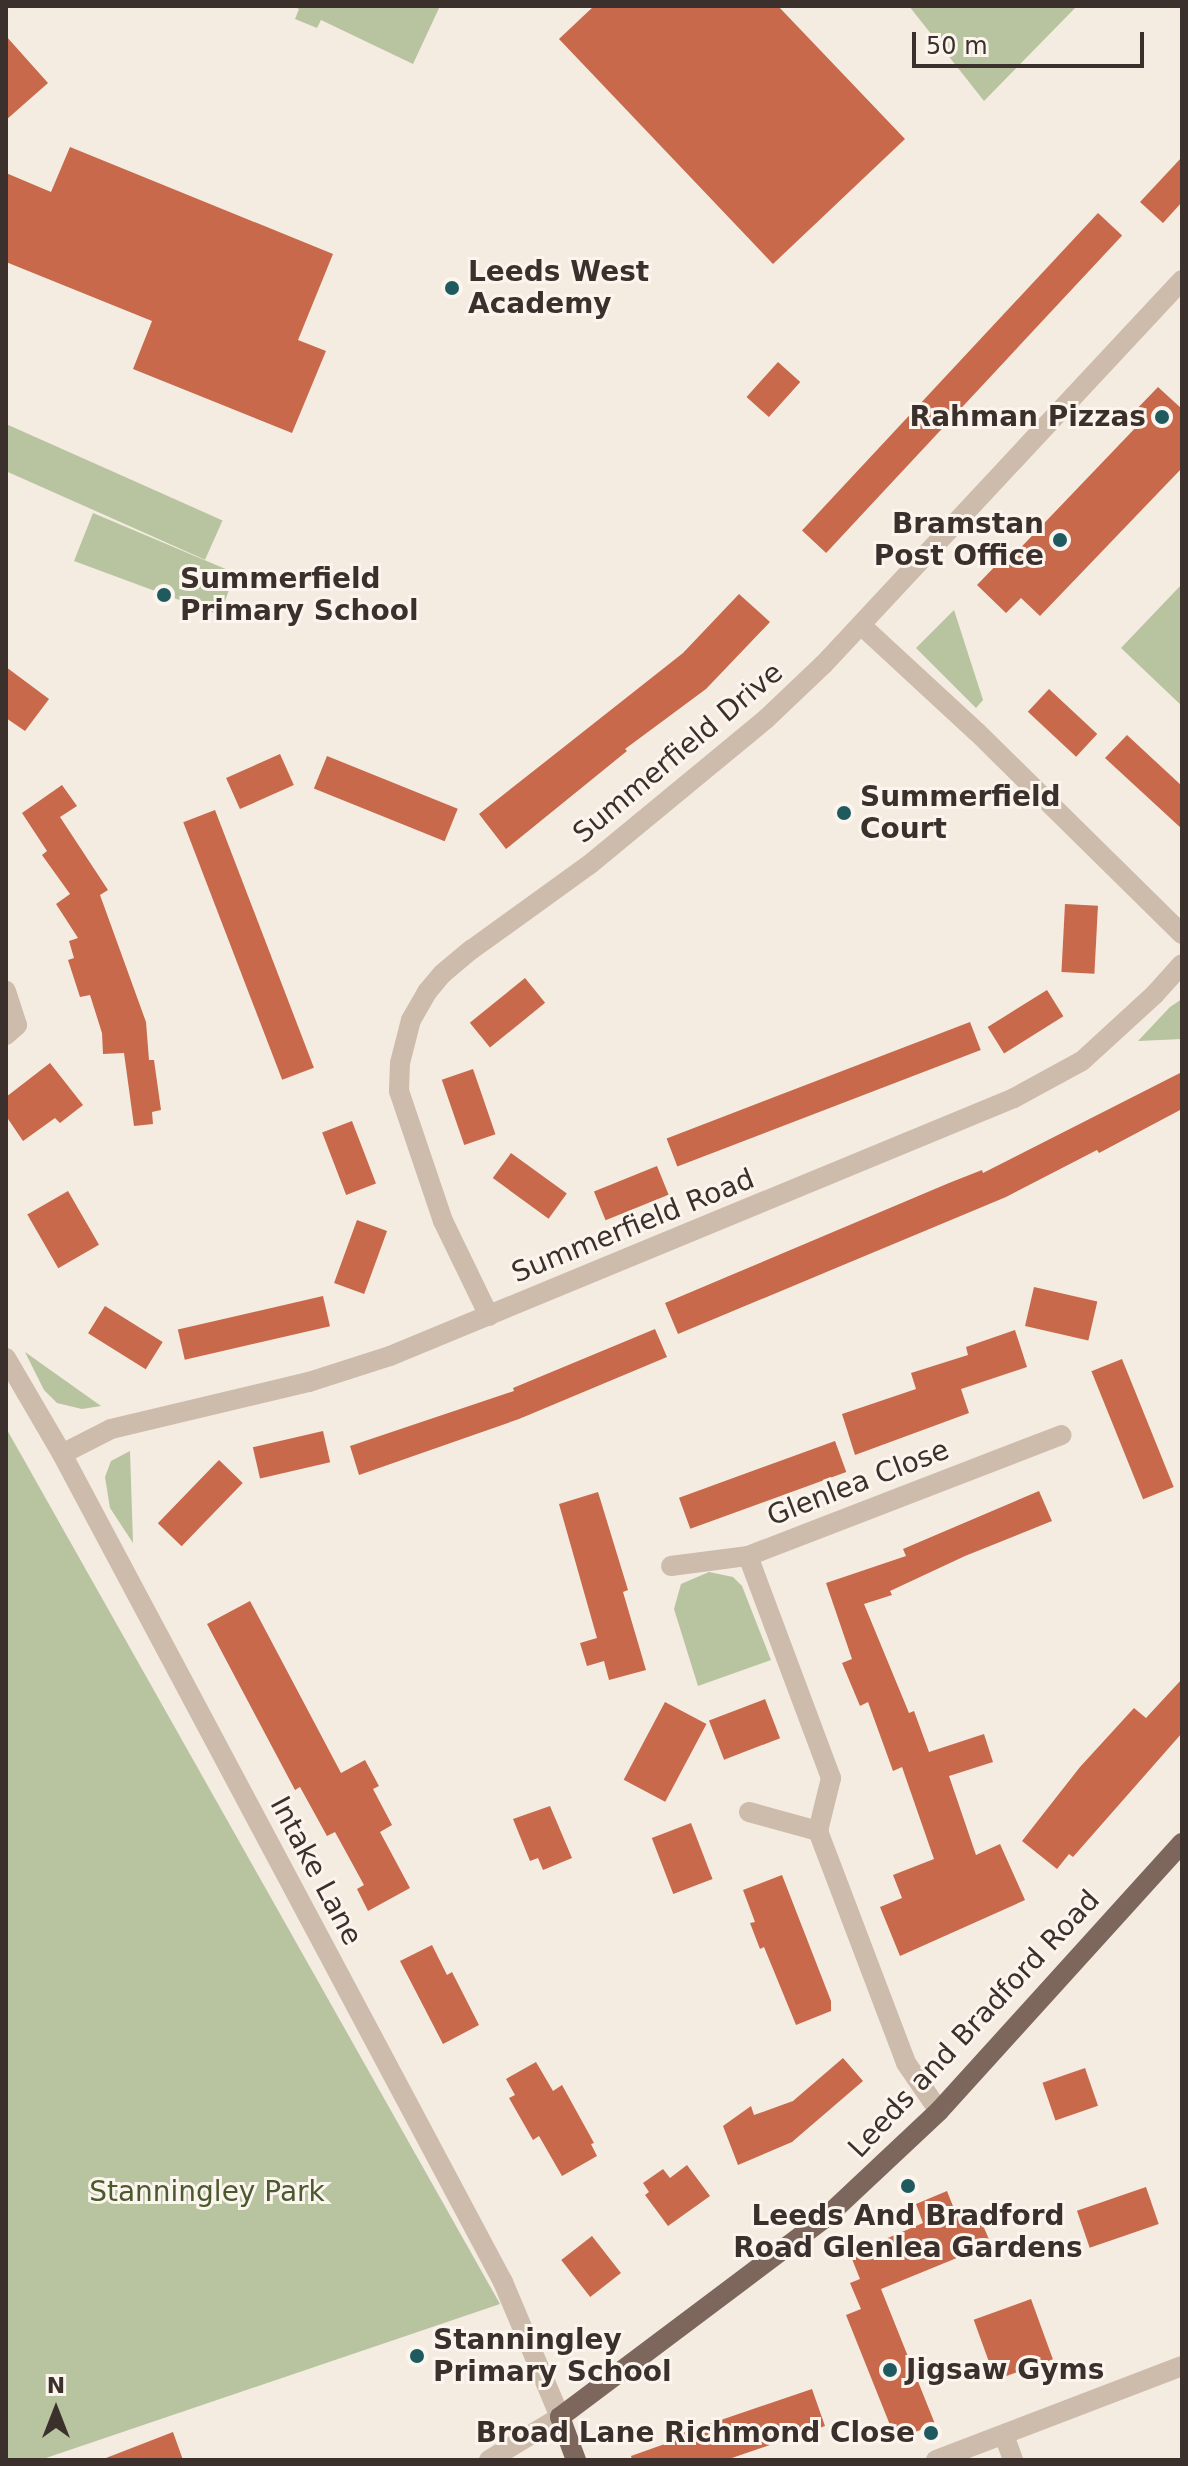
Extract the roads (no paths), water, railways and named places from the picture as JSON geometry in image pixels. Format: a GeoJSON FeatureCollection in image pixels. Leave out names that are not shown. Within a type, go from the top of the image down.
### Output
{"type":"FeatureCollection","features":[{"type":"Feature","properties":{"kind":"main road","name":"Leeds and Bradford Road"},"geometry":{"type":"LineString","coordinates":[[560,2417],[824,2219],[939,2111],[1182,1843]]}},
{"type":"Feature","properties":{"kind":"main road"},"geometry":{"type":"LineString","coordinates":[[560,2417],[576,2460]]}},
{"type":"Feature","properties":{"kind":"street","name":"Summerfield Drive"},"geometry":{"type":"LineString","coordinates":[[489,1316],[443,1221],[406,1120],[399,1091],[400,1063],[411,1020],[442,974],[589,865],[766,719],[862,626],[1182,280]]}},
{"type":"Feature","properties":{"kind":"street"},"geometry":{"type":"LineString","coordinates":[[862,626],[977,732],[1182,934]]}},
{"type":"Feature","properties":{"kind":"street","name":"Summerfield Road"},"geometry":{"type":"LineString","coordinates":[[62,1454],[111,1429],[309,1382],[390,1356],[1014,1098],[1082,1061],[1182,964]]}},
{"type":"Feature","properties":{"kind":"street"},"geometry":{"type":"LineString","coordinates":[[6,991],[17,1025],[6,1035]]}},
{"type":"Feature","properties":{"kind":"street","name":"Intake Lane"},"geometry":{"type":"LineString","coordinates":[[6,1358],[62,1454],[503,2282],[560,2417]]}},
{"type":"Feature","properties":{"kind":"street","name":"Glenlea Close"},"geometry":{"type":"LineString","coordinates":[[671,1566],[748,1556],[1061,1435]]}},
{"type":"Feature","properties":{"kind":"street"},"geometry":{"type":"LineString","coordinates":[[748,1556],[831,1778],[818,1831],[906,2063],[939,2111]]}},
{"type":"Feature","properties":{"kind":"street"},"geometry":{"type":"LineString","coordinates":[[749,1812],[818,1831]]}},
{"type":"Feature","properties":{"kind":"street"},"geometry":{"type":"LineString","coordinates":[[936,2460],[1182,2366]]}},
{"type":"Feature","properties":{"kind":"street","name":"Leeds and Bradford Road"},"geometry":{"type":"LineString","coordinates":[[489,2460],[560,2417]]}},
{"type":"Feature","properties":{"kind":"street"},"geometry":{"type":"LineString","coordinates":[[1004,2435],[1013,2460]]}},
{"type":"Feature","properties":{"kind":"place","name":"Leeds West Academy"},"geometry":{"type":"Point","coordinates":[452,288]}},
{"type":"Feature","properties":{"kind":"place","name":"Rahman Pizzas"},"geometry":{"type":"Point","coordinates":[1162,417]}},
{"type":"Feature","properties":{"kind":"place","name":"Bramstan Post Office"},"geometry":{"type":"Point","coordinates":[1060,540]}},
{"type":"Feature","properties":{"kind":"place","name":"Summerfield Primary School"},"geometry":{"type":"Point","coordinates":[164,595]}},
{"type":"Feature","properties":{"kind":"place","name":"Summerfield Court"},"geometry":{"type":"Point","coordinates":[844,813]}},
{"type":"Feature","properties":{"kind":"place","name":"Leeds And Bradford Road Glenlea Gardens"},"geometry":{"type":"Point","coordinates":[908,2186]}},
{"type":"Feature","properties":{"kind":"place","name":"Stanningley Primary School"},"geometry":{"type":"Point","coordinates":[417,2356]}},
{"type":"Feature","properties":{"kind":"place","name":"Jigsaw Gyms"},"geometry":{"type":"Point","coordinates":[890,2370]}},
{"type":"Feature","properties":{"kind":"place","name":"Broad Lane Richmond Close"},"geometry":{"type":"Point","coordinates":[931,2433]}},
{"type":"Feature","properties":{"kind":"park label","name":"Stanningley Park"},"geometry":{"type":"Point","coordinates":[207,2192]}}]}
